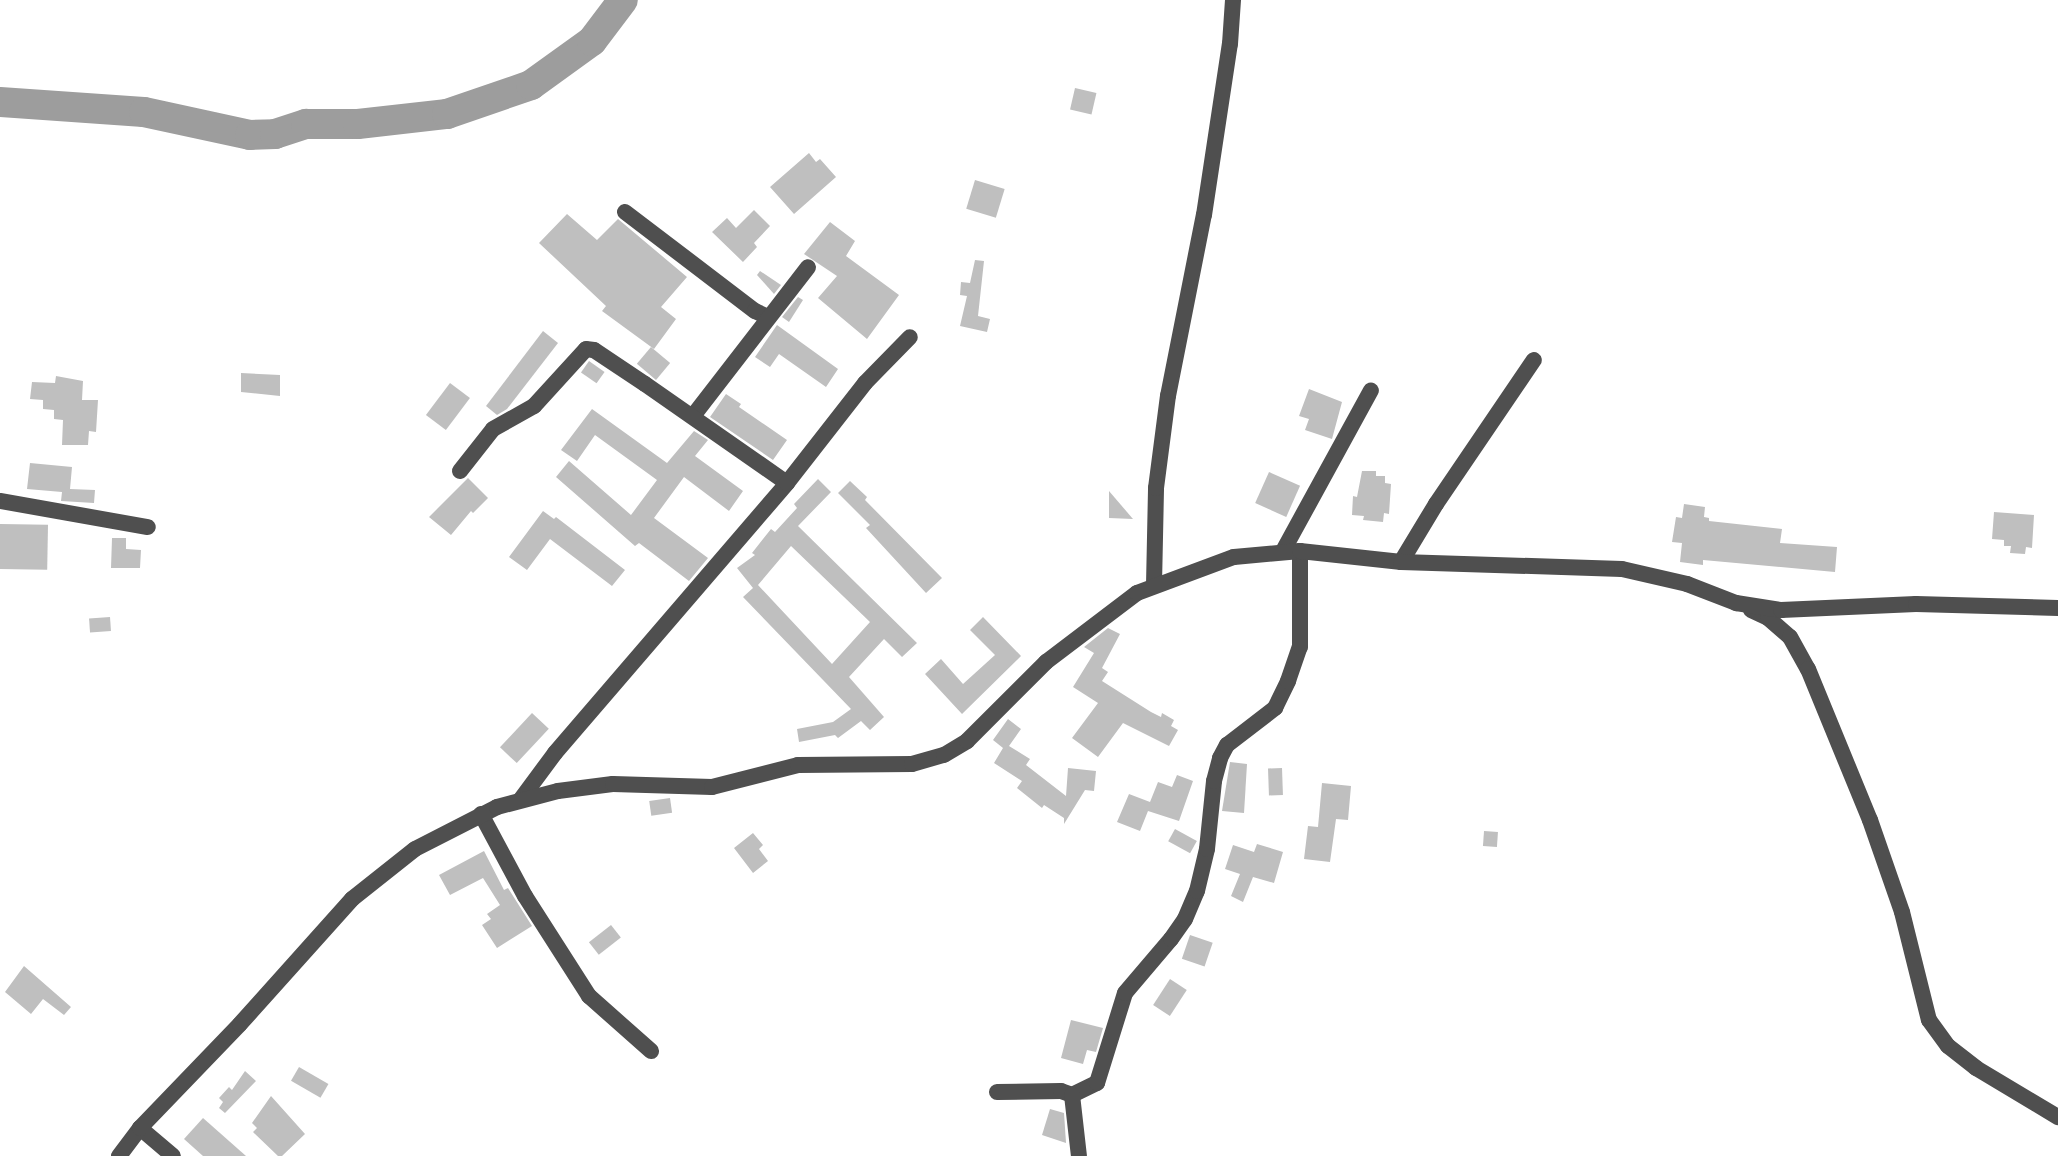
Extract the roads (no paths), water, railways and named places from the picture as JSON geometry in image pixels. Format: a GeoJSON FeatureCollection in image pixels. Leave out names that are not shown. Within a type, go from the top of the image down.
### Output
{"type":"FeatureCollection","features":[{"type":"Feature","properties":{"kind":"street"},"geometry":{"type":"LineString","coordinates":[[1154,585],[1156,488],[1168,396],[1204,215],[1230,44],[1233,0]]}},
{"type":"Feature","properties":{"kind":"street"},"geometry":{"type":"LineString","coordinates":[[625,212],[755,311],[768,317]]}},
{"type":"Feature","properties":{"kind":"street"},"geometry":{"type":"LineString","coordinates":[[692,416],[808,267]]}},
{"type":"Feature","properties":{"kind":"street"},"geometry":{"type":"LineString","coordinates":[[521,799],[555,753],[787,483],[865,383],[911,337]]}},
{"type":"Feature","properties":{"kind":"street"},"geometry":{"type":"LineString","coordinates":[[460,471],[493,429],[534,406],[586,349],[605,357],[787,483]]}},
{"type":"Feature","properties":{"kind":"street"},"geometry":{"type":"LineString","coordinates":[[1401,562],[1436,504],[1534,360]]}},
{"type":"Feature","properties":{"kind":"street"},"geometry":{"type":"LineString","coordinates":[[1283,551],[1371,390]]}},
{"type":"Feature","properties":{"kind":"street"},"geometry":{"type":"LineString","coordinates":[[0,501],[148,527]]}},
{"type":"Feature","properties":{"kind":"street"},"geometry":{"type":"LineString","coordinates":[[119,1156],[140,1128],[240,1024],[352,899],[415,849],[481,814],[521,799],[613,784],[712,787],[798,765],[912,764],[944,755],[967,741],[1073,638],[1137,593],[1234,556],[1283,551],[1401,562],[1622,569],[1687,584],[1768,618],[1790,637],[1808,669],[1870,820],[1902,912],[1928,1020],[1948,1046],[1976,1068],[2058,1117]]}},
{"type":"Feature","properties":{"kind":"street"},"geometry":{"type":"LineString","coordinates":[[998,1092],[1061,1091],[1072,1095],[1097,1083],[1125,993],[1185,919],[1205,859],[1214,781],[1227,745],[1260,722],[1282,698],[1300,647],[1300,551]]}},
{"type":"Feature","properties":{"kind":"street"},"geometry":{"type":"LineString","coordinates":[[1736,603],[1781,610],[1916,604],[2058,608]]}},
{"type":"Feature","properties":{"kind":"street"},"geometry":{"type":"LineString","coordinates":[[481,814],[525,896],[589,996],[651,1051]]}},
{"type":"Feature","properties":{"kind":"street"},"geometry":{"type":"LineString","coordinates":[[1072,1095],[1079,1156]]}},
{"type":"Feature","properties":{"kind":"street"},"geometry":{"type":"LineString","coordinates":[[140,1128],[173,1156]]}},
{"type":"Feature","properties":{"kind":"waterway"},"geometry":{"type":"LineString","coordinates":[[0,102],[144,112],[250,135],[275,134],[306,124],[358,124],[447,114],[531,85],[592,41],[623,0]]}}]}
